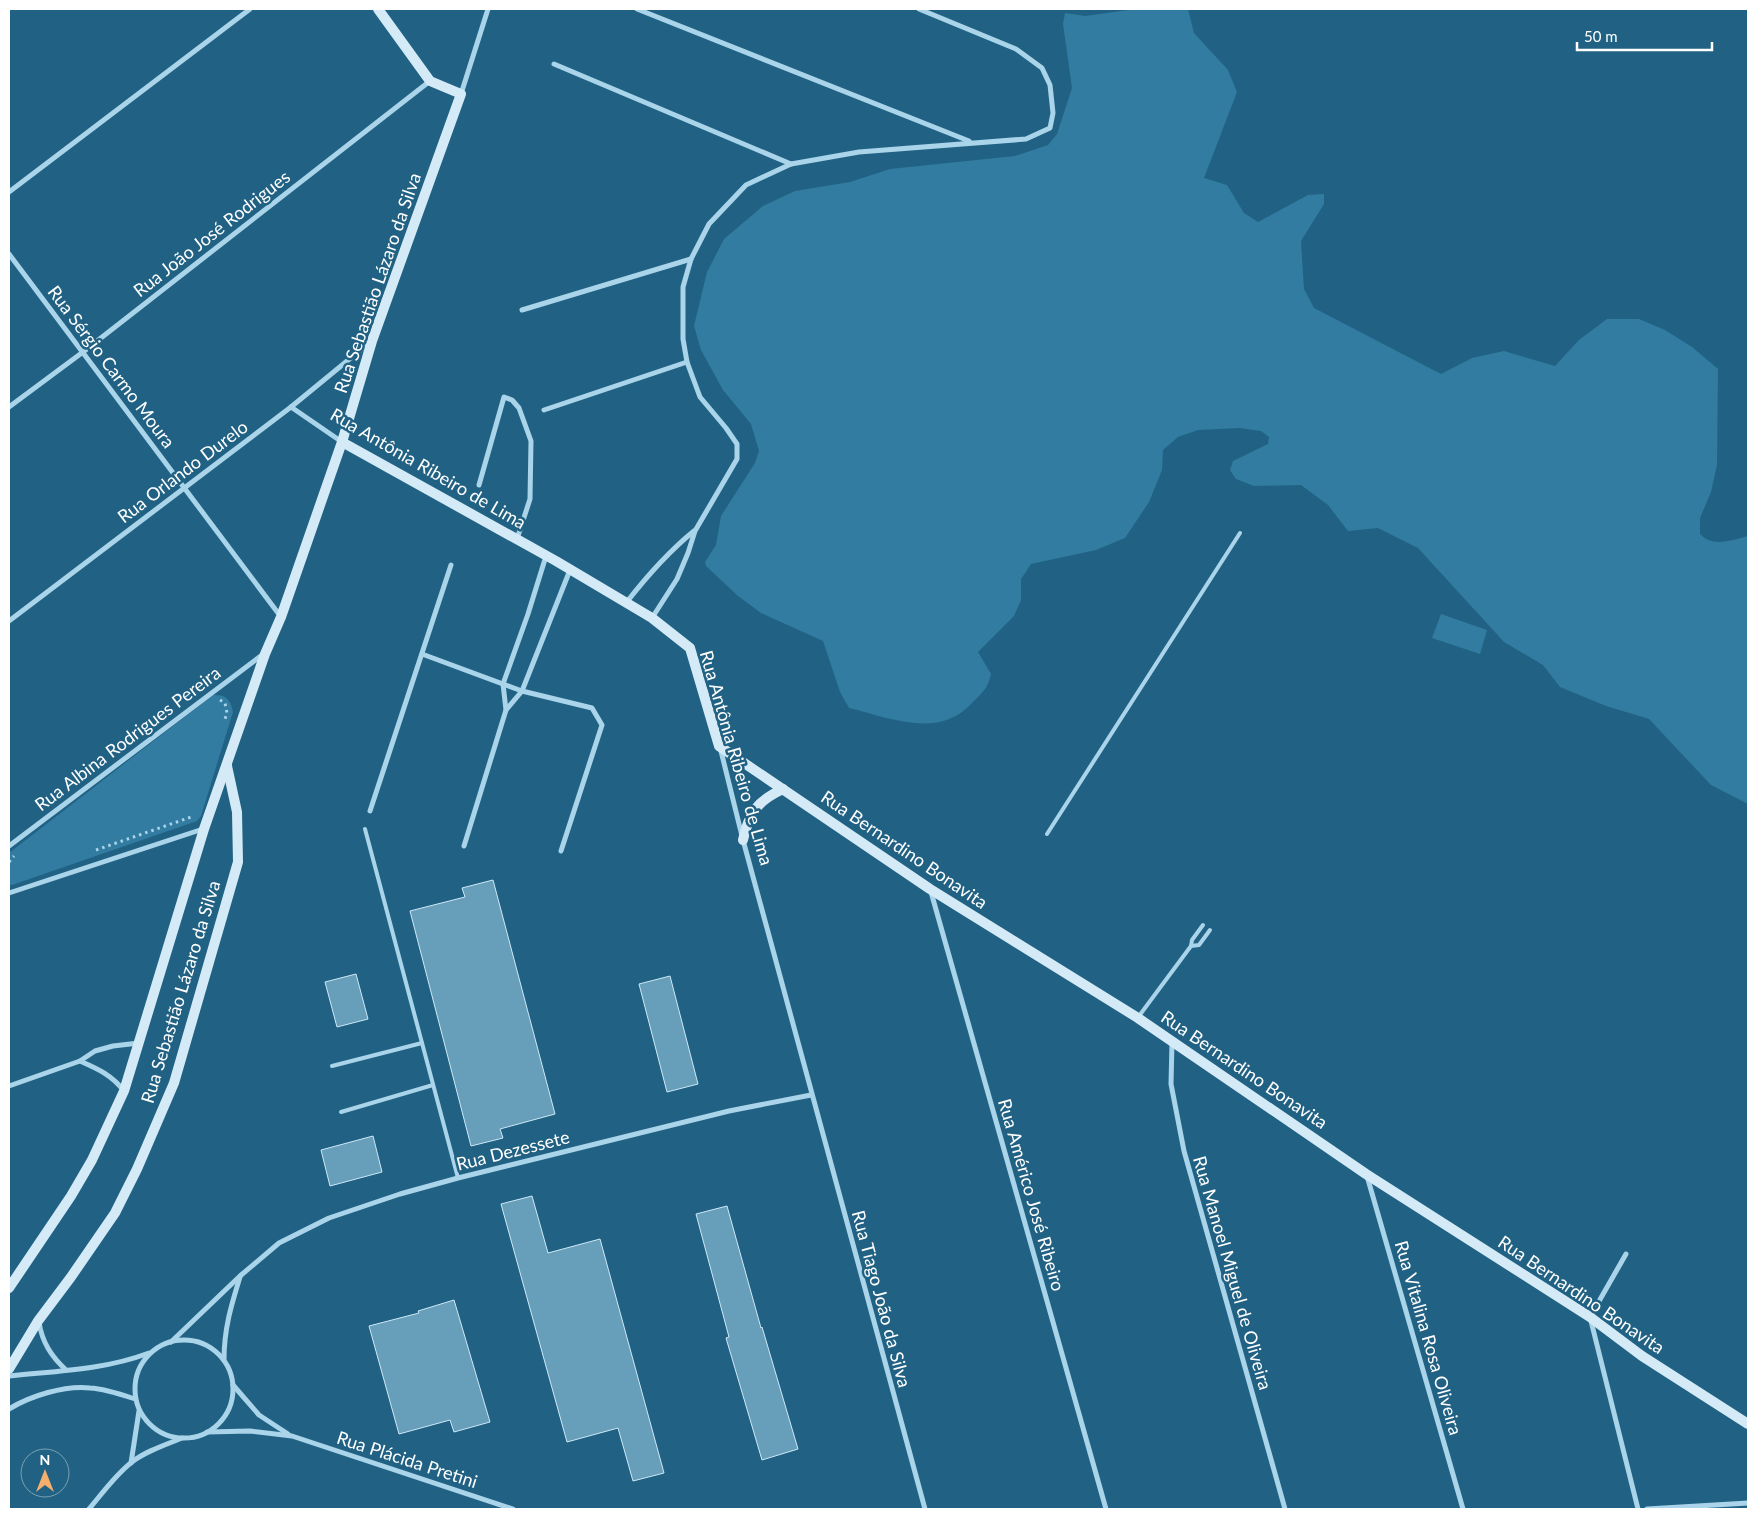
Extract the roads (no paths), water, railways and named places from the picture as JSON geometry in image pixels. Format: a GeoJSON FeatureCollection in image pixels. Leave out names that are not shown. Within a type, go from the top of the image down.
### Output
{"type":"FeatureCollection","features":[{"type":"Feature","properties":{"kind":"street"},"geometry":{"type":"LineString","coordinates":[[9,192],[250,9]]}},
{"type":"Feature","properties":{"kind":"street"},"geometry":{"type":"LineString","coordinates":[[378,9],[430,81],[461,94]]}},
{"type":"Feature","properties":{"kind":"street","name":"Rua Sebastião Lázaro da Silva"},"geometry":{"type":"LineString","coordinates":[[9,1288],[71,1196],[92,1160],[124,1091],[204,829],[342,442],[372,341],[461,94],[488,9]]}},
{"type":"Feature","properties":{"kind":"street"},"geometry":{"type":"LineString","coordinates":[[637,9],[972,142]]}},
{"type":"Feature","properties":{"kind":"street"},"geometry":{"type":"LineString","coordinates":[[652,618],[677,579],[688,554],[695,530],[737,459],[737,444],[700,397],[686,362],[684,287],[691,258],[709,224],[746,185],[790,164],[859,152],[1026,138],[1050,128],[1053,114],[1050,85],[1042,68],[1016,49],[919,9]]}},
{"type":"Feature","properties":{"kind":"street"},"geometry":{"type":"LineString","coordinates":[[554,64],[790,164]]}},
{"type":"Feature","properties":{"kind":"street","name":"Rua João José Rodrigues"},"geometry":{"type":"LineString","coordinates":[[9,407],[83,352],[430,81]]}},
{"type":"Feature","properties":{"kind":"street","name":"Rua Sérgio Carmo Moura"},"geometry":{"type":"LineString","coordinates":[[9,254],[281,617]]}},
{"type":"Feature","properties":{"kind":"street"},"geometry":{"type":"LineString","coordinates":[[522,310],[691,258]]}},
{"type":"Feature","properties":{"kind":"street","name":"Rua Orlando Durelo"},"geometry":{"type":"LineString","coordinates":[[9,621],[291,407],[372,341]]}},
{"type":"Feature","properties":{"kind":"street"},"geometry":{"type":"LineString","coordinates":[[544,410],[686,362]]}},
{"type":"Feature","properties":{"kind":"street"},"geometry":{"type":"LineString","coordinates":[[479,485],[504,397],[512,400],[520,408],[531,441],[530,499],[517,540]]}},
{"type":"Feature","properties":{"kind":"street","name":"Rua Antônia Ribeiro de Lima"},"geometry":{"type":"LineString","coordinates":[[291,407],[342,442],[546,556],[652,618],[690,648],[704,701],[720,746],[811,1095]]}},
{"type":"Feature","properties":{"kind":"street"},"geometry":{"type":"LineString","coordinates":[[626,603],[651,571],[676,545],[695,530]]}},
{"type":"Feature","properties":{"kind":"street"},"geometry":{"type":"LineString","coordinates":[[506,710],[503,684],[546,556]]}},
{"type":"Feature","properties":{"kind":"street"},"geometry":{"type":"LineString","coordinates":[[370,810],[451,565]]}},
{"type":"Feature","properties":{"kind":"street"},"geometry":{"type":"LineString","coordinates":[[464,846],[506,710],[522,691],[570,570]]}},
{"type":"Feature","properties":{"kind":"street","name":"Rua Albina Rodrigues Pereira"},"geometry":{"type":"LineString","coordinates":[[9,846],[265,654]]}},
{"type":"Feature","properties":{"kind":"street"},"geometry":{"type":"LineString","coordinates":[[422,654],[522,691],[592,708],[602,725],[561,850]]}},
{"type":"Feature","properties":{"kind":"street","name":"Rua Bernardino Bonavita"},"geometry":{"type":"LineString","coordinates":[[720,746],[930,889],[1138,1018],[1366,1174],[1590,1318],[1642,1356],[1748,1424]]}},
{"type":"Feature","properties":{"kind":"street","name":"Rua Sebastião Lázaro da Silva"},"geometry":{"type":"LineString","coordinates":[[9,1369],[38,1321],[115,1213],[137,1169],[174,1083],[238,862],[237,812],[226,764]]}},
{"type":"Feature","properties":{"kind":"street"},"geometry":{"type":"LineString","coordinates":[[743,840],[746,823],[755,808],[767,796],[783,789]]}},
{"type":"Feature","properties":{"kind":"street"},"geometry":{"type":"LineString","coordinates":[[9,893],[204,829]]}},
{"type":"Feature","properties":{"kind":"street","name":"Rua Américo José Ribeiro"},"geometry":{"type":"LineString","coordinates":[[930,889],[1106,1509]]}},
{"type":"Feature","properties":{"kind":"street"},"geometry":{"type":"LineString","coordinates":[[9,1086],[80,1061],[95,1051],[139,1042]]}},
{"type":"Feature","properties":{"kind":"street","name":"Rua Manoel Miguel de Oliveira"},"geometry":{"type":"LineString","coordinates":[[1172,1042],[1171,1084],[1184,1151],[1285,1509]]}},
{"type":"Feature","properties":{"kind":"street"},"geometry":{"type":"LineString","coordinates":[[80,1061],[103,1071],[115,1080],[124,1091]]}},
{"type":"Feature","properties":{"kind":"street","name":"Rua Dezessete"},"geometry":{"type":"LineString","coordinates":[[171,1342],[240,1276],[279,1242],[329,1218],[400,1194],[458,1178],[729,1112],[811,1095]]}},
{"type":"Feature","properties":{"kind":"street","name":"Rua Tiago João da Silva"},"geometry":{"type":"LineString","coordinates":[[811,1095],[925,1509]]}},
{"type":"Feature","properties":{"kind":"street","name":"Rua Vitalina Rosa Oliveira"},"geometry":{"type":"LineString","coordinates":[[1366,1174],[1464,1509]]}},
{"type":"Feature","properties":{"kind":"street"},"geometry":{"type":"LineString","coordinates":[[1626,1254],[1590,1318],[1638,1509]]}},
{"type":"Feature","properties":{"kind":"street"},"geometry":{"type":"LineString","coordinates":[[224,1360],[224,1336],[228,1312],[240,1276]]}},
{"type":"Feature","properties":{"kind":"street"},"geometry":{"type":"LineString","coordinates":[[38,1321],[47,1348],[66,1370]]}},
{"type":"Feature","properties":{"kind":"street"},"geometry":{"type":"LineString","coordinates":[[9,1376],[102,1366],[127,1361],[152,1352],[171,1342],[186,1340],[200,1343],[213,1350],[224,1360],[233,1385],[232,1400],[227,1413],[218,1424],[207,1432],[195,1437],[182,1438],[169,1436],[157,1431],[147,1422],[139,1411],[135,1399],[135,1386],[137,1373],[143,1362],[152,1352]]}},
{"type":"Feature","properties":{"kind":"street","name":"Rua Plácida Pretini"},"geometry":{"type":"LineString","coordinates":[[233,1385],[259,1415],[292,1436]]}},
{"type":"Feature","properties":{"kind":"street"},"geometry":{"type":"LineString","coordinates":[[9,1409],[44,1393],[71,1388],[88,1387],[108,1390],[135,1399]]}},
{"type":"Feature","properties":{"kind":"street"},"geometry":{"type":"LineString","coordinates":[[131,1462],[139,1411]]}},
{"type":"Feature","properties":{"kind":"street","name":"Rua Plácida Pretini"},"geometry":{"type":"LineString","coordinates":[[207,1432],[250,1431],[292,1436],[513,1509]]}},
{"type":"Feature","properties":{"kind":"street"},"geometry":{"type":"LineString","coordinates":[[88,1509],[131,1462],[182,1438]]}},
{"type":"Feature","properties":{"kind":"street"},"geometry":{"type":"LineString","coordinates":[[1647,1509],[1748,1503]]}},
{"type":"Feature","properties":{"kind":"lane"},"geometry":{"type":"LineString","coordinates":[[1047,834],[1240,534]]}},
{"type":"Feature","properties":{"kind":"lane"},"geometry":{"type":"LineString","coordinates":[[365,829],[458,1178]]}},
{"type":"Feature","properties":{"kind":"lane"},"geometry":{"type":"LineString","coordinates":[[1138,1018],[1191,946],[1192,940],[1203,925]]}},
{"type":"Feature","properties":{"kind":"lane"},"geometry":{"type":"LineString","coordinates":[[1191,946],[1199,945],[1210,930]]}},
{"type":"Feature","properties":{"kind":"lane"},"geometry":{"type":"LineString","coordinates":[[332,1066],[422,1042]]}},
{"type":"Feature","properties":{"kind":"lane"},"geometry":{"type":"LineString","coordinates":[[341,1112],[433,1086]]}}]}
